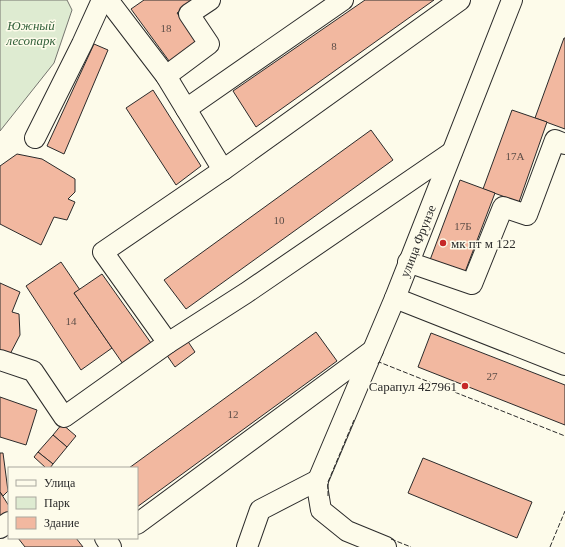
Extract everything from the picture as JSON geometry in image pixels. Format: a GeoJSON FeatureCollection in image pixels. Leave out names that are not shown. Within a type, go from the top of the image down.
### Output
{"type":"FeatureCollection","features":[{"type":"Feature","properties":{"kind":"street"},"geometry":{"type":"LineString","coordinates":[[36,138],[102,0]]}},
{"type":"Feature","properties":{"kind":"street"},"geometry":{"type":"LineString","coordinates":[[108,0],[166,76],[223,170]]}},
{"type":"Feature","properties":{"kind":"street"},"geometry":{"type":"LineString","coordinates":[[166,76],[209,44],[189,14],[210,0]]}},
{"type":"Feature","properties":{"kind":"street"},"geometry":{"type":"LineString","coordinates":[[186,109],[343,0]]}},
{"type":"Feature","properties":{"kind":"street"},"geometry":{"type":"LineString","coordinates":[[168,343],[103,252],[223,170],[460,0]]}},
{"type":"Feature","properties":{"kind":"street","name":"улица Фрунзе"},"geometry":{"type":"LineString","coordinates":[[318,480],[374,350],[512,0]]}},
{"type":"Feature","properties":{"kind":"street"},"geometry":{"type":"LineString","coordinates":[[408,262],[472,284],[503,207],[527,215],[555,140],[565,144]]}},
{"type":"Feature","properties":{"kind":"street"},"geometry":{"type":"LineString","coordinates":[[0,360],[33,371],[64,418],[168,343],[246,293],[452,152]]}},
{"type":"Feature","properties":{"kind":"street"},"geometry":{"type":"LineString","coordinates":[[395,298],[565,365]]}},
{"type":"Feature","properties":{"kind":"street"},"geometry":{"type":"LineString","coordinates":[[138,523],[374,350]]}},
{"type":"Feature","properties":{"kind":"street"},"geometry":{"type":"LineString","coordinates":[[318,480],[317,486],[321,510],[347,531],[378,546]]}},
{"type":"Feature","properties":{"kind":"street"},"geometry":{"type":"LineString","coordinates":[[247,547],[260,510],[318,480]]}},
{"type":"Feature","properties":{"kind":"green space","name":"Южный лесопарк"},"geometry":{"type":"Polygon","coordinates":[[[0,0],[67,0],[72,10],[54,63],[0,131],[0,0]]]}},
{"type":"Feature","properties":{"kind":"building"},"geometry":{"type":"Polygon","coordinates":[[[144,0],[194,0],[177,13],[199,43],[172,65],[131,9],[144,0]]]}},
{"type":"Feature","properties":{"kind":"building"},"geometry":{"type":"Polygon","coordinates":[[[365,0],[434,0],[256,127],[233,91],[365,0]]]}},
{"type":"Feature","properties":{"kind":"building"},"geometry":{"type":"Polygon","coordinates":[[[565,38],[565,129],[535,118],[565,38]]]}},
{"type":"Feature","properties":{"kind":"building"},"geometry":{"type":"Polygon","coordinates":[[[94,44],[108,50],[64,154],[47,146],[94,44]]]}},
{"type":"Feature","properties":{"kind":"building"},"geometry":{"type":"Polygon","coordinates":[[[153,90],[201,166],[176,185],[126,108],[153,90]]]}},
{"type":"Feature","properties":{"kind":"building"},"geometry":{"type":"Polygon","coordinates":[[[512,110],[547,122],[519,202],[483,189],[512,110]]]}},
{"type":"Feature","properties":{"kind":"building"},"geometry":{"type":"Polygon","coordinates":[[[371,130],[393,160],[186,309],[164,280],[371,130]]]}},
{"type":"Feature","properties":{"kind":"building"},"geometry":{"type":"Polygon","coordinates":[[[17,154],[42,159],[75,179],[75,192],[68,199],[75,202],[67,220],[54,217],[41,245],[0,224],[0,166],[17,154]]]}},
{"type":"Feature","properties":{"kind":"building"},"geometry":{"type":"Polygon","coordinates":[[[460,180],[495,193],[465,272],[430,260],[460,180]]]}},
{"type":"Feature","properties":{"kind":"building"},"geometry":{"type":"Polygon","coordinates":[[[61,262],[80,290],[74,293],[112,348],[81,370],[26,286],[61,262]]]}},
{"type":"Feature","properties":{"kind":"building"},"geometry":{"type":"Polygon","coordinates":[[[102,274],[151,343],[123,364],[74,293],[102,274]]]}},
{"type":"Feature","properties":{"kind":"building"},"geometry":{"type":"Polygon","coordinates":[[[0,283],[20,292],[12,312],[19,314],[20,335],[8,358],[0,355],[0,283]]]}},
{"type":"Feature","properties":{"kind":"building"},"geometry":{"type":"Polygon","coordinates":[[[316,332],[337,361],[138,506],[138,467],[130,467],[316,332]]]}},
{"type":"Feature","properties":{"kind":"building"},"geometry":{"type":"Polygon","coordinates":[[[431,333],[565,385],[565,425],[418,367],[431,333]]]}},
{"type":"Feature","properties":{"kind":"building"},"geometry":{"type":"Polygon","coordinates":[[[187,340],[195,352],[175,367],[166,354],[187,340]]]}},
{"type":"Feature","properties":{"kind":"building"},"geometry":{"type":"Polygon","coordinates":[[[0,397],[37,410],[26,445],[0,437],[0,397]]]}},
{"type":"Feature","properties":{"kind":"building"},"geometry":{"type":"Polygon","coordinates":[[[62,424],[76,436],[67,447],[53,435],[62,424]]]}},
{"type":"Feature","properties":{"kind":"building"},"geometry":{"type":"Polygon","coordinates":[[[53,435],[67,447],[53,464],[38,452],[53,435]]]}},
{"type":"Feature","properties":{"kind":"building"},"geometry":{"type":"Polygon","coordinates":[[[38,452],[53,464],[51,467],[45,467],[34,457],[38,452]]]}},
{"type":"Feature","properties":{"kind":"building"},"geometry":{"type":"Polygon","coordinates":[[[0,453],[3,453],[8,491],[3,496],[0,492],[0,453]]]}},
{"type":"Feature","properties":{"kind":"building"},"geometry":{"type":"Polygon","coordinates":[[[423,458],[532,502],[517,538],[408,493],[423,458]]]}},
{"type":"Feature","properties":{"kind":"building"},"geometry":{"type":"Polygon","coordinates":[[[0,492],[8,504],[8,512],[0,517],[0,492]]]}},
{"type":"Feature","properties":{"kind":"building"},"geometry":{"type":"Polygon","coordinates":[[[19,539],[77,539],[83,547],[25,547],[19,539]]]}},
{"type":"Feature","properties":{"kind":"fence"},"geometry":{"type":"LineString","coordinates":[[378,364],[379,362],[565,436]]}},
{"type":"Feature","properties":{"kind":"fence"},"geometry":{"type":"LineString","coordinates":[[328,496],[328,482],[354,420]]}},
{"type":"Feature","properties":{"kind":"fence"},"geometry":{"type":"LineString","coordinates":[[550,547],[565,511]]}},
{"type":"Feature","properties":{"kind":"fence"},"geometry":{"type":"LineString","coordinates":[[391,539],[411,547]]}},
{"type":"Feature","properties":{"kind":"place","name":"мк пт м 122"},"geometry":{"type":"Point","coordinates":[443,243]}},
{"type":"Feature","properties":{"kind":"place","name":"Сарапул 427961"},"geometry":{"type":"Point","coordinates":[465,386]}}]}
